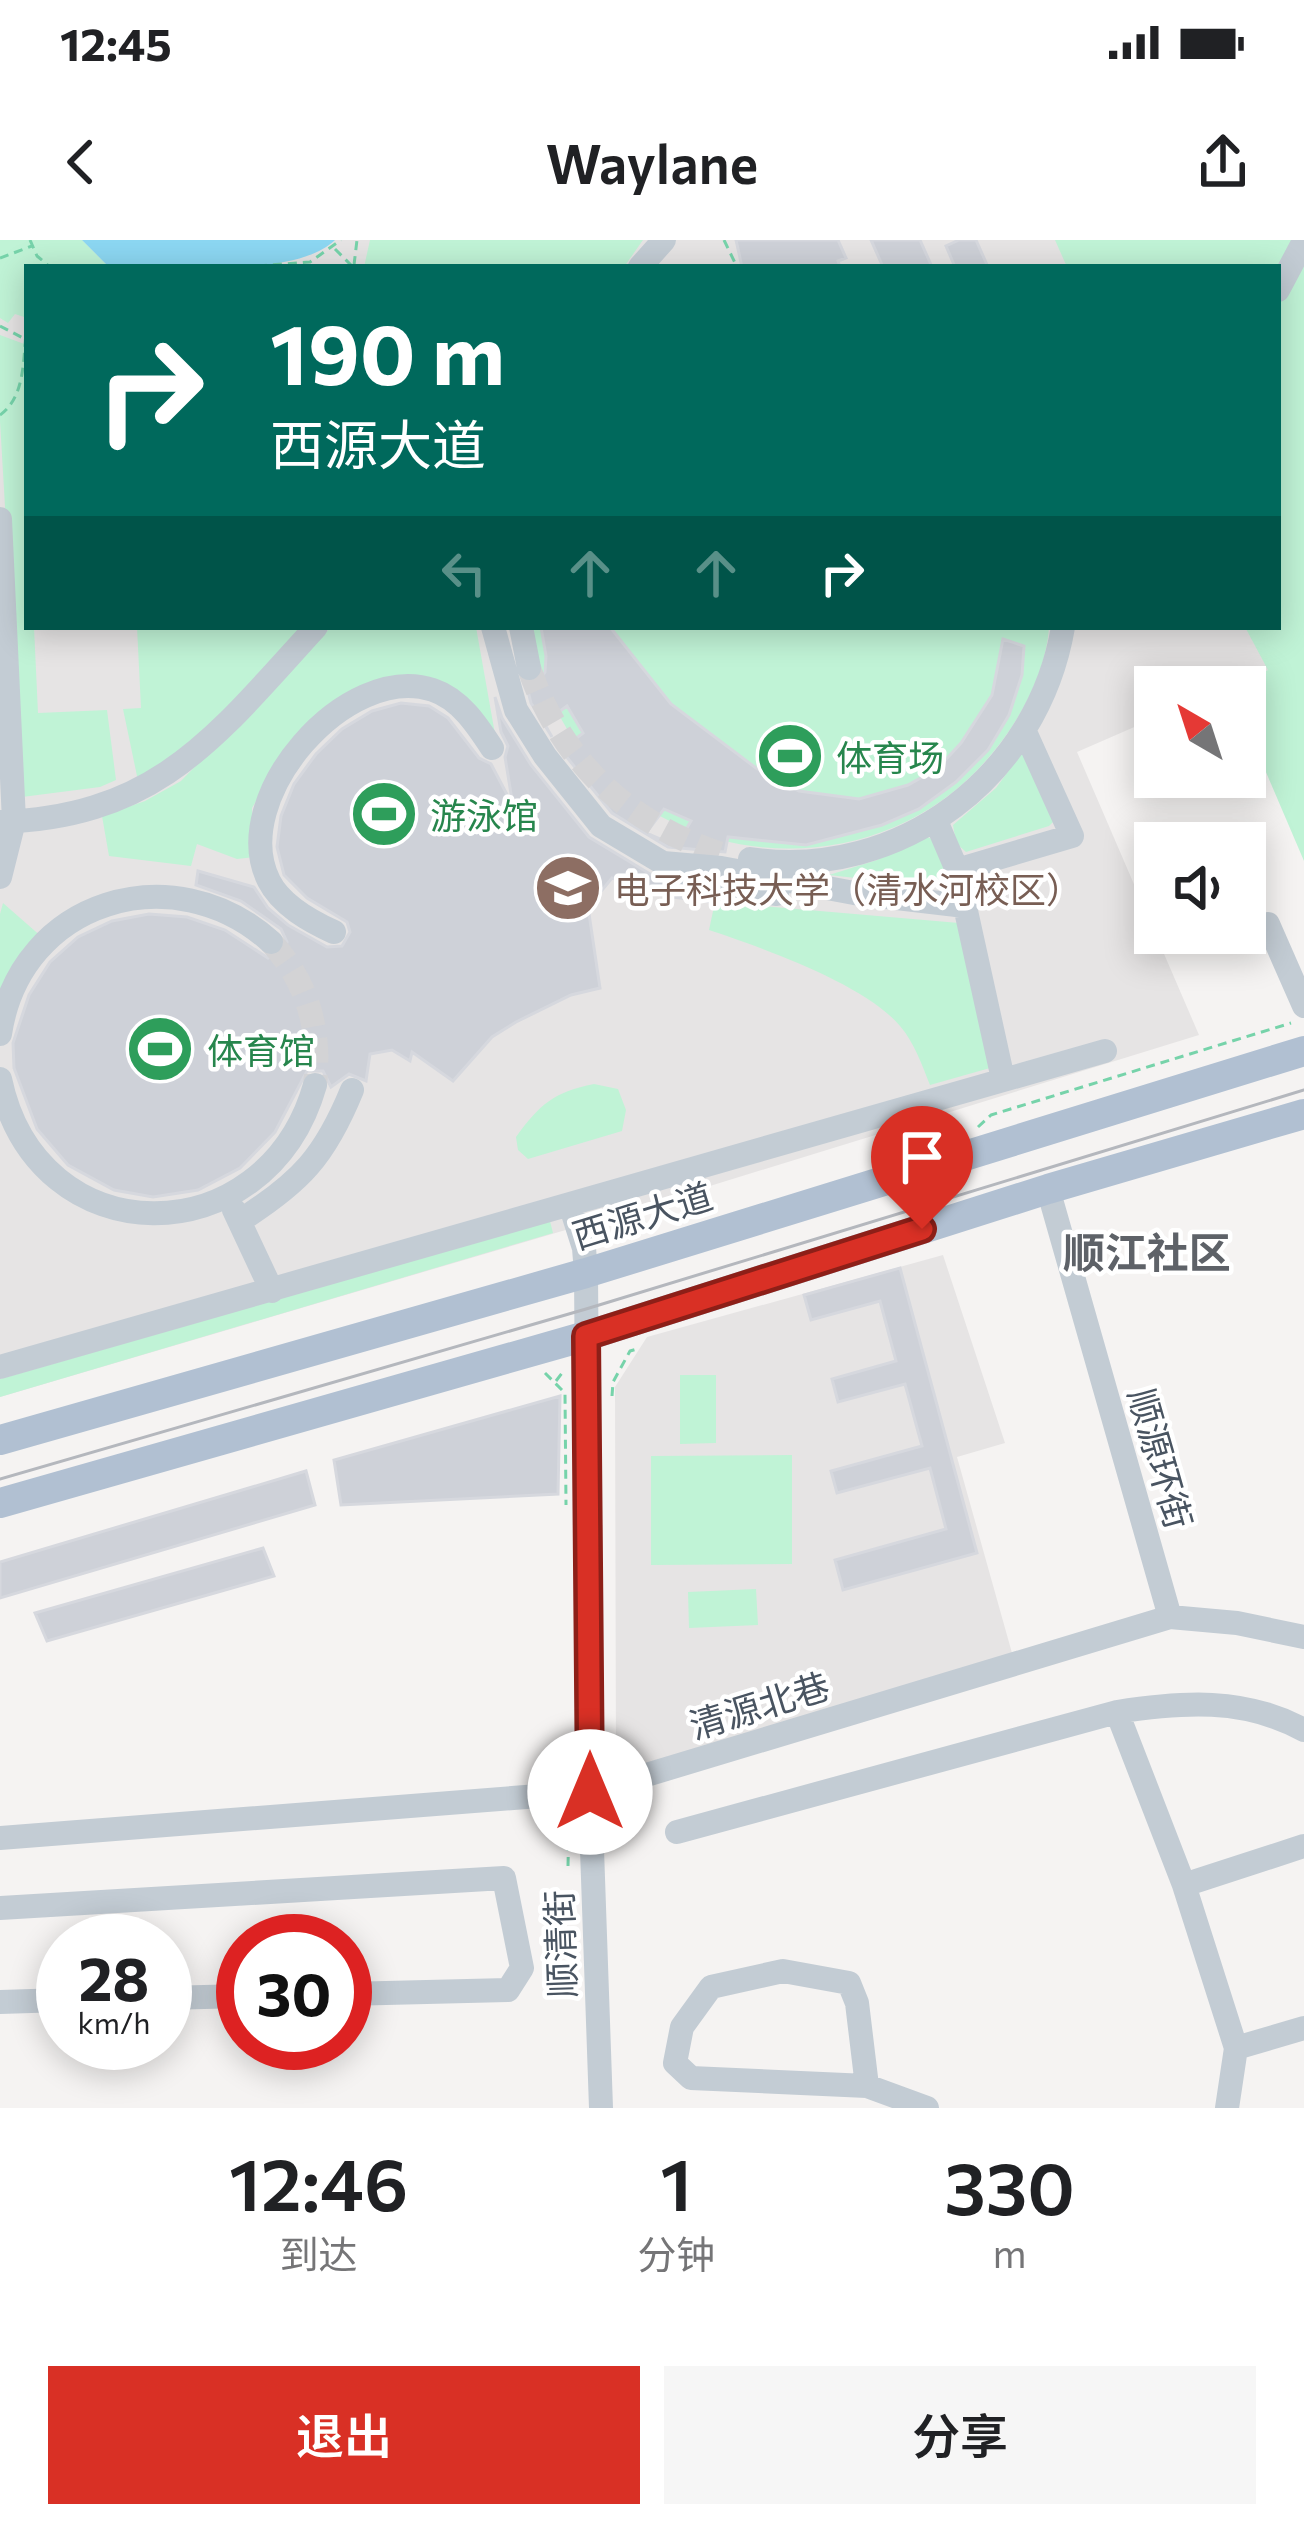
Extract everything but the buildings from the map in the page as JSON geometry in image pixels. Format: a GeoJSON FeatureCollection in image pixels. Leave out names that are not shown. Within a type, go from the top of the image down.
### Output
{"type":"FeatureCollection","features":[{"type":"Feature","properties":{"kind":"main road","name":"西源大道"},"geometry":{"type":"LineString","coordinates":[[0,1440],[586,1273],[1304,1051]]}},
{"type":"Feature","properties":{"kind":"main road"},"geometry":{"type":"LineString","coordinates":[[0,1503],[586,1336],[1048,1189],[1304,1114]]}},
{"type":"Feature","properties":{"kind":"street"},"geometry":{"type":"LineString","coordinates":[[643,264],[664,240]]}},
{"type":"Feature","properties":{"kind":"street"},"geometry":{"type":"LineString","coordinates":[[1281,284],[1304,241]]}},
{"type":"Feature","properties":{"kind":"street"},"geometry":{"type":"LineString","coordinates":[[0,519],[7,821],[0,878]]}},
{"type":"Feature","properties":{"kind":"street"},"geometry":{"type":"LineString","coordinates":[[7,821],[106,806],[158,783],[211,741],[313,630]]}},
{"type":"Feature","properties":{"kind":"street"},"geometry":{"type":"LineString","coordinates":[[494,630],[516,710],[545,756],[601,826],[663,863],[965,906]]}},
{"type":"Feature","properties":{"kind":"street"},"geometry":{"type":"LineString","coordinates":[[521,630],[529,668]]}},
{"type":"Feature","properties":{"kind":"street"},"geometry":{"type":"LineString","coordinates":[[724,855],[819,861],[880,848],[936,821],[1000,766],[1025,732],[1051,678],[1062,630]]}},
{"type":"Feature","properties":{"kind":"street"},"geometry":{"type":"LineString","coordinates":[[334,932],[290,908],[270,885],[258,843],[260,820],[286,767],[329,720],[358,700],[407,685],[436,691],[460,706],[492,748]]}},
{"type":"Feature","properties":{"kind":"street"},"geometry":{"type":"LineString","coordinates":[[956,870],[1072,836],[1025,732]]}},
{"type":"Feature","properties":{"kind":"street"},"geometry":{"type":"LineString","coordinates":[[936,821],[956,870],[1003,1079]]}},
{"type":"Feature","properties":{"kind":"street"},"geometry":{"type":"LineString","coordinates":[[0,1034],[13,990],[31,958],[56,932],[100,907],[143,896],[188,898],[230,912],[267,936]]}},
{"type":"Feature","properties":{"kind":"street"},"geometry":{"type":"LineString","coordinates":[[1268,924],[1304,1006]]}},
{"type":"Feature","properties":{"kind":"street"},"geometry":{"type":"LineString","coordinates":[[0,1367],[1105,1051]]}},
{"type":"Feature","properties":{"kind":"street"},"geometry":{"type":"LineString","coordinates":[[0,1079],[9,1114],[46,1168],[74,1191],[108,1206],[152,1214],[233,1209],[285,1192],[314,1165],[336,1128],[331,1087],[306,1114],[284,1152],[233,1209]]}},
{"type":"Feature","properties":{"kind":"street","name":"顺源环街"},"geometry":{"type":"LineString","coordinates":[[1048,1189],[1170,1617]]}},
{"type":"Feature","properties":{"kind":"street","name":"顺清街"},"geometry":{"type":"LineString","coordinates":[[570,1204],[584,1248],[586,1273],[580,1793],[601,2108]]}},
{"type":"Feature","properties":{"kind":"street"},"geometry":{"type":"LineString","coordinates":[[233,1209],[272,1291]]}},
{"type":"Feature","properties":{"kind":"street"},"geometry":{"type":"LineString","coordinates":[[1170,1617],[1238,1623],[1304,1637]]}},
{"type":"Feature","properties":{"kind":"street","name":"清源北巷"},"geometry":{"type":"LineString","coordinates":[[0,1838],[580,1793],[1170,1617]]}},
{"type":"Feature","properties":{"kind":"street"},"geometry":{"type":"LineString","coordinates":[[677,1832],[1117,1712],[1186,1701],[1250,1711],[1304,1730]]}},
{"type":"Feature","properties":{"kind":"street"},"geometry":{"type":"LineString","coordinates":[[1117,1712],[1184,1885],[1236,2048],[1227,2108]]}},
{"type":"Feature","properties":{"kind":"street"},"geometry":{"type":"LineString","coordinates":[[1184,1885],[1304,1846]]}},
{"type":"Feature","properties":{"kind":"street"},"geometry":{"type":"LineString","coordinates":[[0,1908],[504,1878],[522,1968],[508,1990],[372,1993]]}},
{"type":"Feature","properties":{"kind":"street"},"geometry":{"type":"LineString","coordinates":[[867,2086],[857,2002],[849,1983],[783,1971],[711,1987],[682,2027],[676,2063],[691,2078],[867,2086],[927,2108]]}},
{"type":"Feature","properties":{"kind":"street"},"geometry":{"type":"LineString","coordinates":[[0,2002],[36,2001]]}},
{"type":"Feature","properties":{"kind":"street"},"geometry":{"type":"LineString","coordinates":[[1236,2048],[1304,2028]]}},
{"type":"Feature","properties":{"kind":"path"},"geometry":{"type":"LineString","coordinates":[[283,264],[310,262],[341,240]]}},
{"type":"Feature","properties":{"kind":"path"},"geometry":{"type":"LineString","coordinates":[[0,258],[31,243]]}},
{"type":"Feature","properties":{"kind":"path"},"geometry":{"type":"LineString","coordinates":[[334,248],[350,264]]}},
{"type":"Feature","properties":{"kind":"path"},"geometry":{"type":"LineString","coordinates":[[0,415],[18,394],[24,354]]}},
{"type":"Feature","properties":{"kind":"path"},"geometry":{"type":"LineString","coordinates":[[967,1153],[982,1121],[991,1115],[1304,1019]]}},
{"type":"Feature","properties":{"kind":"path"},"geometry":{"type":"LineString","coordinates":[[612,1396],[613,1382],[630,1351],[637,1348]]}},
{"type":"Feature","properties":{"kind":"path"},"geometry":{"type":"LineString","coordinates":[[530,1377],[545,1372],[565,1393],[566,1516]]}},
{"type":"Feature","properties":{"kind":"path"},"geometry":{"type":"LineString","coordinates":[[555,1383],[562,1373]]}},
{"type":"Feature","properties":{"kind":"path"},"geometry":{"type":"LineString","coordinates":[[568,1866],[580,1793]]}},
{"type":"Feature","properties":{"kind":"shaded area","name":"电子科技大学（清水河校区）"},"geometry":{"type":"Polygon","coordinates":[[[0,240],[1304,240],[1304,655],[1266,671],[1266,666],[1134,666],[1134,727],[1077,752],[1134,884],[1134,954],[1164,954],[1199,1035],[613,1216],[0,1397],[0,240]]]}},
{"type":"Feature","properties":{"kind":"shaded area"},"geometry":{"type":"Polygon","coordinates":[[[943,1255],[1005,1443],[957,1457],[1012,1653],[639,1769],[616,1764],[615,1387],[647,1337],[943,1255]]]}},
{"type":"Feature","properties":{"kind":"green space"},"geometry":{"type":"Polygon","coordinates":[[[0,240],[82,240],[106,264],[24,264],[24,317],[15,314],[8,323],[0,318],[0,240]]]}},
{"type":"Feature","properties":{"kind":"green space"},"geometry":{"type":"Polygon","coordinates":[[[370,240],[643,240],[626,264],[365,264],[370,240]]]}},
{"type":"Feature","properties":{"kind":"green space"},"geometry":{"type":"Polygon","coordinates":[[[1055,240],[1304,240],[1304,861],[1266,772],[1268,670],[1247,630],[1281,630],[1281,264],[1066,264],[1055,240]]]}},
{"type":"Feature","properties":{"kind":"green space"},"geometry":{"type":"Polygon","coordinates":[[[0,335],[24,344],[24,630],[34,630],[38,713],[107,710],[116,780],[100,787],[22,797],[0,421],[0,335]]]}},
{"type":"Feature","properties":{"kind":"green space"},"geometry":{"type":"Polygon","coordinates":[[[137,630],[298,630],[206,732],[143,780],[137,776],[123,709],[141,708],[137,630]]]}},
{"type":"Feature","properties":{"kind":"green space"},"geometry":{"type":"Polygon","coordinates":[[[328,630],[477,630],[495,734],[411,679],[291,741],[252,808],[255,857],[237,859],[197,844],[191,866],[109,856],[102,816],[145,801],[181,781],[328,630]]]}},
{"type":"Feature","properties":{"kind":"green space","name":"体育场"},"geometry":{"type":"Polygon","coordinates":[[[532,630],[1049,630],[1037,680],[1011,729],[989,757],[943,800],[889,829],[831,845],[772,848],[713,838],[657,814],[608,778],[567,729],[545,680],[532,630]]]}},
{"type":"Feature","properties":{"kind":"green space"},"geometry":{"type":"Polygon","coordinates":[[[1029,743],[1056,819],[1049,826],[966,852],[956,843],[953,825],[996,788],[1029,743]]]}},
{"type":"Feature","properties":{"kind":"green space"},"geometry":{"type":"Polygon","coordinates":[[[924,835],[937,842],[946,879],[935,887],[829,875],[877,860],[924,835]]]}},
{"type":"Feature","properties":{"kind":"green space"},"geometry":{"type":"Polygon","coordinates":[[[715,902],[959,923],[990,1068],[930,1085],[909,1039],[884,1011],[812,969],[709,930],[715,902]]]}},
{"type":"Feature","properties":{"kind":"green space"},"geometry":{"type":"Polygon","coordinates":[[[3,903],[43,938],[0,1004],[0,914],[3,903]]]}},
{"type":"Feature","properties":{"kind":"green space"},"geometry":{"type":"Polygon","coordinates":[[[594,1084],[618,1089],[626,1110],[622,1131],[528,1159],[518,1150],[516,1137],[541,1108],[568,1091],[594,1084]]]}},
{"type":"Feature","properties":{"kind":"green space"},"geometry":{"type":"Polygon","coordinates":[[[550,1221],[553,1233],[0,1397],[0,1379],[550,1221]]]}},
{"type":"Feature","properties":{"kind":"green space"},"geometry":{"type":"Polygon","coordinates":[[[680,1375],[716,1375],[716,1443],[680,1444],[680,1375]]]}},
{"type":"Feature","properties":{"kind":"green space"},"geometry":{"type":"Polygon","coordinates":[[[792,1455],[792,1564],[651,1565],[651,1456],[792,1455]]]}},
{"type":"Feature","properties":{"kind":"green space"},"geometry":{"type":"Polygon","coordinates":[[[756,1589],[758,1625],[689,1628],[688,1592],[756,1589]]]}},
{"type":"Feature","properties":{"kind":"water"},"geometry":{"type":"Polygon","coordinates":[[[82,240],[335,240],[317,252],[270,264],[106,264],[82,240]]]}},
{"type":"Feature","properties":{"kind":"tunnel"},"geometry":{"type":"LineString","coordinates":[[529,668],[560,733],[603,786],[658,826],[724,855]]}},
{"type":"Feature","properties":{"kind":"tunnel"},"geometry":{"type":"LineString","coordinates":[[271,942],[294,974],[309,1008],[316,1045],[315,1085]]}},
{"type":"Feature","properties":{"kind":"tram line"},"geometry":{"type":"LineString","coordinates":[[0,1479],[586,1309],[1304,1090]]}},
{"type":"Feature","properties":{"kind":"place","name":"体育场"},"geometry":{"type":"Point","coordinates":[790,756]}},
{"type":"Feature","properties":{"kind":"place","name":"游泳馆"},"geometry":{"type":"Point","coordinates":[384,814]}},
{"type":"Feature","properties":{"kind":"place","name":"电子科技大学（清水河校区）"},"geometry":{"type":"Point","coordinates":[568,888]}},
{"type":"Feature","properties":{"kind":"place","name":"体育馆"},"geometry":{"type":"Point","coordinates":[160,1049]}},
{"type":"Feature","properties":{"kind":"district","name":"顺江社区"},"geometry":{"type":"Point","coordinates":[1147,1251]}},
{"type":"Feature","properties":{"kind":"route"},"geometry":{"type":"LineString","coordinates":[[590,1792],[586,1336],[922,1229]]}}]}
